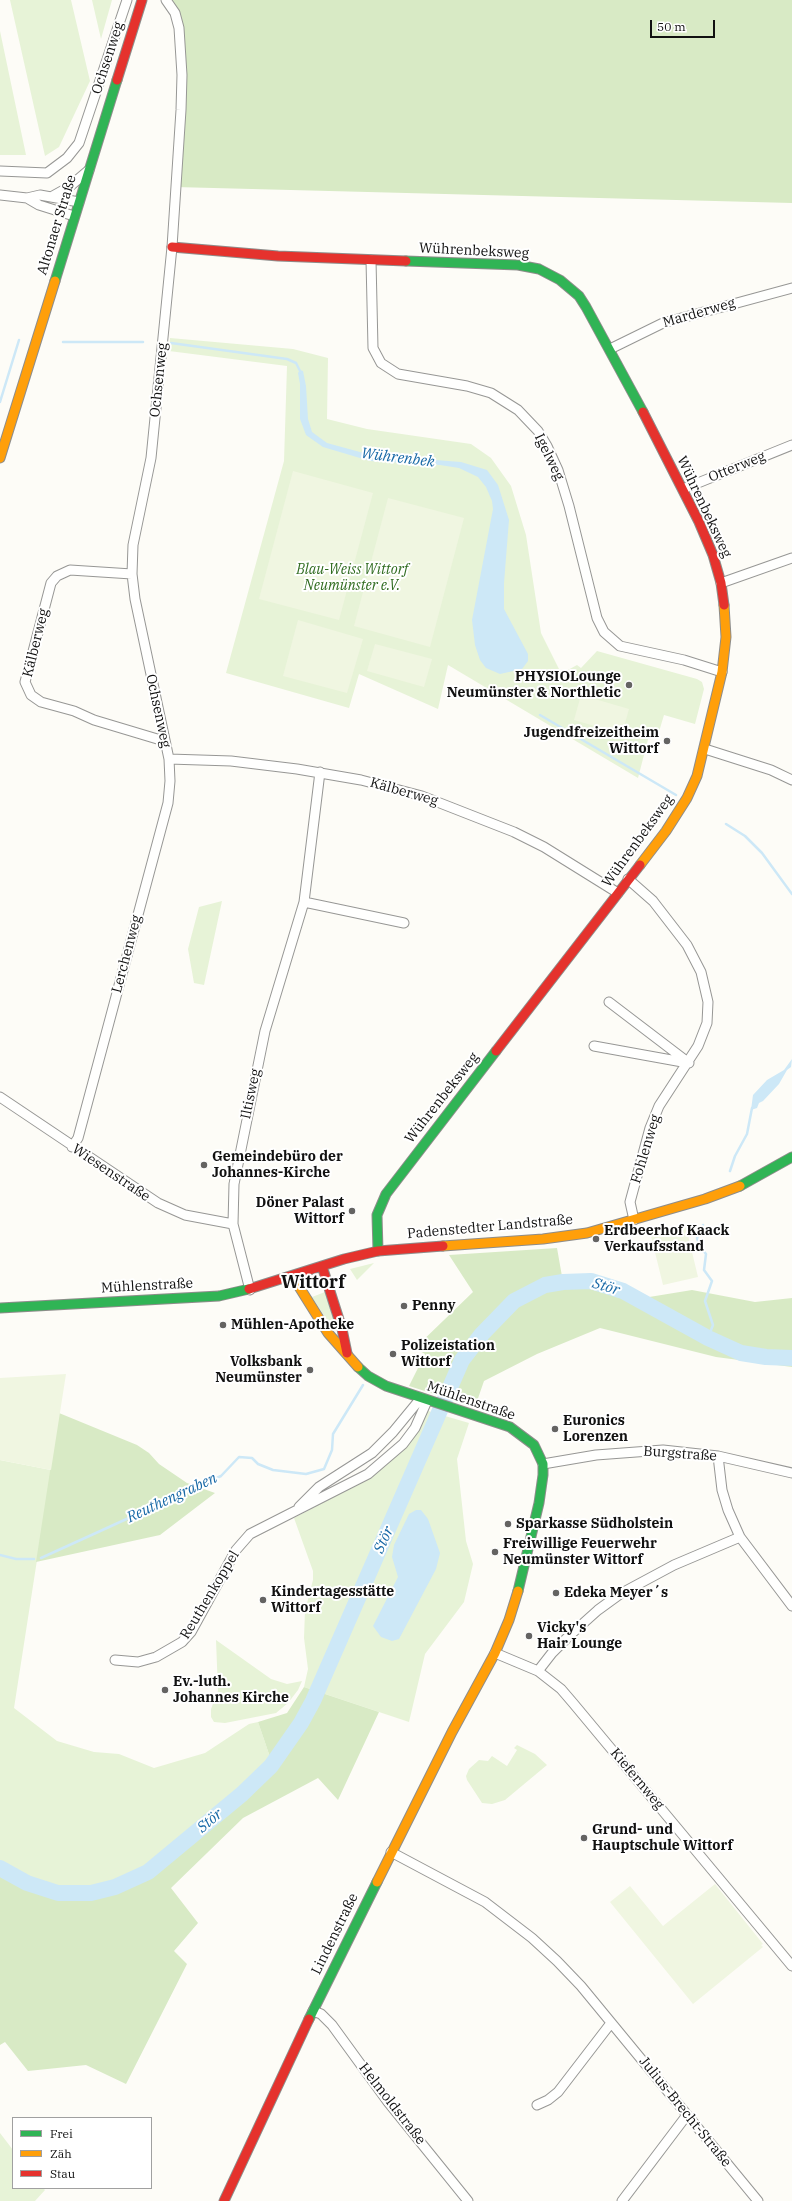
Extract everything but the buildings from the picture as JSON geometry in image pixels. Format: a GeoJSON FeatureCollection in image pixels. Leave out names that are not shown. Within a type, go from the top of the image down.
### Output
{"type":"FeatureCollection","features":[{"type":"Feature","properties":{"kind":"street","name":"Ochsenweg"},"geometry":{"type":"LineString","coordinates":[[0,171],[47,173],[67,158],[79,144],[126,0]]}},
{"type":"Feature","properties":{"kind":"street","name":"Altonaer Straße"},"geometry":{"type":"LineString","coordinates":[[0,458],[142,0]]}},
{"type":"Feature","properties":{"kind":"street","name":"Ochsenweg"},"geometry":{"type":"LineString","coordinates":[[166,0],[175,13],[179,28],[182,74],[172,247],[151,458],[133,545],[132,574],[135,599],[169,759]]}},
{"type":"Feature","properties":{"kind":"street"},"geometry":{"type":"LineString","coordinates":[[51,197],[69,187],[89,170]]}},
{"type":"Feature","properties":{"kind":"street"},"geometry":{"type":"LineString","coordinates":[[0,195],[27,198],[40,195],[79,202]]}},
{"type":"Feature","properties":{"kind":"street"},"geometry":{"type":"LineString","coordinates":[[27,198],[39,205],[74,216]]}},
{"type":"Feature","properties":{"kind":"street","name":"Wührenbeksweg"},"geometry":{"type":"LineString","coordinates":[[172,247],[278,256],[493,264],[539,269],[560,280],[578,296],[610,349],[707,538],[721,583],[726,616],[726,637],[722,672],[705,749],[697,776],[687,798],[666,831],[386,1194],[376,1215],[378,1251]]}},
{"type":"Feature","properties":{"kind":"street","name":"Igelweg"},"geometry":{"type":"LineString","coordinates":[[371,260],[373,348],[380,363],[398,374],[467,386],[491,393],[518,410],[544,441],[563,485],[597,618],[604,632],[620,646],[684,660],[722,672]]}},
{"type":"Feature","properties":{"kind":"street","name":"Marderweg"},"geometry":{"type":"LineString","coordinates":[[610,349],[663,323],[792,288]]}},
{"type":"Feature","properties":{"kind":"street","name":"Otterweg"},"geometry":{"type":"LineString","coordinates":[[683,489],[792,445]]}},
{"type":"Feature","properties":{"kind":"street"},"geometry":{"type":"LineString","coordinates":[[721,583],[792,558]]}},
{"type":"Feature","properties":{"kind":"street","name":"Kälberweg"},"geometry":{"type":"LineString","coordinates":[[132,574],[70,570],[57,576],[51,583],[25,682],[31,695],[41,702],[74,711],[94,720],[164,740]]}},
{"type":"Feature","properties":{"kind":"street"},"geometry":{"type":"LineString","coordinates":[[705,749],[771,770],[792,780]]}},
{"type":"Feature","properties":{"kind":"street","name":"Kälberweg"},"geometry":{"type":"LineString","coordinates":[[169,759],[231,761],[320,772],[399,790],[488,821],[544,847],[618,893]]}},
{"type":"Feature","properties":{"kind":"street","name":"Lerchenweg"},"geometry":{"type":"LineString","coordinates":[[72,1147],[80,1131],[168,803],[170,781],[169,759]]}},
{"type":"Feature","properties":{"kind":"street","name":"Iltisweg"},"geometry":{"type":"LineString","coordinates":[[250,1290],[233,1224],[234,1184],[261,1047],[304,902],[320,772]]}},
{"type":"Feature","properties":{"kind":"street","name":"Fohlenweg"},"geometry":{"type":"LineString","coordinates":[[628,879],[642,890],[666,916],[689,950],[705,984],[708,1002],[707,1023],[698,1046],[689,1063],[665,1097],[650,1128],[630,1202],[634,1220]]}},
{"type":"Feature","properties":{"kind":"street"},"geometry":{"type":"LineString","coordinates":[[304,902],[404,923]]}},
{"type":"Feature","properties":{"kind":"street"},"geometry":{"type":"LineString","coordinates":[[609,1002],[689,1063]]}},
{"type":"Feature","properties":{"kind":"street"},"geometry":{"type":"LineString","coordinates":[[594,1046],[689,1063]]}},
{"type":"Feature","properties":{"kind":"street","name":"Wiesenstraße"},"geometry":{"type":"LineString","coordinates":[[0,1097],[72,1147],[158,1203],[185,1214],[233,1224]]}},
{"type":"Feature","properties":{"kind":"street","name":"Padenstedter Landstraße"},"geometry":{"type":"LineString","coordinates":[[322,1266],[378,1251],[543,1239],[587,1233],[736,1188],[756,1179],[792,1157]]}},
{"type":"Feature","properties":{"kind":"street"},"geometry":{"type":"LineString","coordinates":[[322,1266],[342,1329],[347,1356]]}},
{"type":"Feature","properties":{"kind":"street","name":"Mühlenstraße"},"geometry":{"type":"LineString","coordinates":[[0,1308],[201,1297],[250,1290],[322,1266]]}},
{"type":"Feature","properties":{"kind":"street","name":"Mühlenstraße"},"geometry":{"type":"LineString","coordinates":[[293,1276],[328,1332],[347,1356],[368,1376],[386,1386],[498,1423],[521,1433],[534,1446],[543,1464]]}},
{"type":"Feature","properties":{"kind":"street","name":"Reuthenkoppel"},"geometry":{"type":"LineString","coordinates":[[297,1508],[319,1487],[372,1453],[427,1400]]}},
{"type":"Feature","properties":{"kind":"street","name":"Reuthenkoppel"},"geometry":{"type":"LineString","coordinates":[[115,1660],[138,1662],[156,1657],[182,1642],[191,1632],[236,1550],[250,1534],[297,1508],[310,1504],[368,1474],[403,1444],[414,1428],[427,1400]]}},
{"type":"Feature","properties":{"kind":"street","name":"Burgstraße"},"geometry":{"type":"LineString","coordinates":[[543,1464],[596,1455],[658,1450],[718,1456],[792,1473]]}},
{"type":"Feature","properties":{"kind":"street"},"geometry":{"type":"LineString","coordinates":[[718,1456],[722,1490],[728,1510],[740,1537],[792,1606]]}},
{"type":"Feature","properties":{"kind":"street"},"geometry":{"type":"LineString","coordinates":[[494,1653],[509,1620],[518,1590],[539,1503],[543,1464]]}},
{"type":"Feature","properties":{"kind":"street"},"geometry":{"type":"LineString","coordinates":[[538,1672],[552,1653],[568,1636],[598,1610],[620,1594],[667,1568],[740,1537]]}},
{"type":"Feature","properties":{"kind":"street","name":"Kiefernweg"},"geometry":{"type":"LineString","coordinates":[[494,1653],[538,1672],[561,1689],[792,1966]]}},
{"type":"Feature","properties":{"kind":"street","name":"Lindenstraße"},"geometry":{"type":"LineString","coordinates":[[224,2201],[313,2011],[391,1852],[494,1653]]}},
{"type":"Feature","properties":{"kind":"street","name":"Julius-Brecht-Straße"},"geometry":{"type":"LineString","coordinates":[[391,1852],[465,1890],[505,1916],[557,1961],[611,2023],[758,2201]]}},
{"type":"Feature","properties":{"kind":"street","name":"Helmoldstraße"},"geometry":{"type":"LineString","coordinates":[[313,2011],[321,2014],[332,2025],[388,2102],[468,2201]]}},
{"type":"Feature","properties":{"kind":"street"},"geometry":{"type":"LineString","coordinates":[[537,2105],[548,2100],[558,2092],[611,2023]]}},
{"type":"Feature","properties":{"kind":"street"},"geometry":{"type":"LineString","coordinates":[[622,2201],[687,2115]]}},
{"type":"Feature","properties":{"kind":"green space"},"geometry":{"type":"Polygon","coordinates":[[[10,0],[71,0],[90,81],[59,147],[45,156],[10,0]]]}},
{"type":"Feature","properties":{"kind":"green space"},"geometry":{"type":"Polygon","coordinates":[[[92,0],[112,0],[101,39],[92,0]]]}},
{"type":"Feature","properties":{"kind":"green space"},"geometry":{"type":"Polygon","coordinates":[[[173,0],[792,0],[792,203],[175,187],[182,74],[172,7],[173,0]]]}},
{"type":"Feature","properties":{"kind":"green space"},"geometry":{"type":"Polygon","coordinates":[[[0,31],[26,155],[0,155],[0,31]]]}},
{"type":"Feature","properties":{"kind":"green space","name":"Blau-Weiss Wittorf Neumünster e.V."},"geometry":{"type":"Polygon","coordinates":[[[170,338],[293,349],[328,358],[327,419],[367,429],[471,444],[491,458],[511,486],[526,535],[541,633],[560,671],[557,676],[577,665],[581,668],[597,651],[697,679],[702,682],[704,689],[695,724],[664,715],[658,735],[650,732],[638,778],[448,665],[438,709],[359,674],[349,708],[226,673],[284,461],[287,366],[169,351],[170,338]]]}},
{"type":"Feature","properties":{"kind":"green space"},"geometry":{"type":"Polygon","coordinates":[[[293,471],[373,493],[339,620],[259,599],[293,471]]]}},
{"type":"Feature","properties":{"kind":"green space"},"geometry":{"type":"Polygon","coordinates":[[[388,498],[464,518],[430,647],[354,626],[388,498]]]}},
{"type":"Feature","properties":{"kind":"green space"},"geometry":{"type":"Polygon","coordinates":[[[298,620],[363,639],[347,693],[283,676],[298,620]]]}},
{"type":"Feature","properties":{"kind":"green space"},"geometry":{"type":"Polygon","coordinates":[[[375,644],[432,659],[424,687],[367,671],[375,644]]]}},
{"type":"Feature","properties":{"kind":"green space"},"geometry":{"type":"Polygon","coordinates":[[[581,695],[629,709],[622,734],[574,720],[581,695]]]}},
{"type":"Feature","properties":{"kind":"green space"},"geometry":{"type":"Polygon","coordinates":[[[222,901],[204,985],[194,983],[188,949],[199,907],[222,901]]]}},
{"type":"Feature","properties":{"kind":"green space"},"geometry":{"type":"Polygon","coordinates":[[[686,1227],[698,1277],[663,1285],[651,1236],[686,1227]]]}},
{"type":"Feature","properties":{"kind":"green space"},"geometry":{"type":"Polygon","coordinates":[[[557,1248],[563,1282],[591,1281],[607,1285],[637,1299],[692,1290],[755,1302],[792,1298],[792,1367],[716,1357],[600,1328],[537,1354],[484,1381],[475,1407],[409,1386],[425,1354],[415,1348],[473,1292],[449,1255],[557,1248]]]}},
{"type":"Feature","properties":{"kind":"green space"},"geometry":{"type":"Polygon","coordinates":[[[374,1263],[357,1280],[350,1269],[374,1263]]]}},
{"type":"Feature","properties":{"kind":"green space"},"geometry":{"type":"Polygon","coordinates":[[[325,1292],[335,1325],[332,1328],[312,1297],[325,1292]]]}},
{"type":"Feature","properties":{"kind":"green space"},"geometry":{"type":"Polygon","coordinates":[[[66,1374],[51,1470],[0,1460],[0,1378],[66,1374]]]}},
{"type":"Feature","properties":{"kind":"green space"},"geometry":{"type":"Polygon","coordinates":[[[428,1411],[469,1423],[457,1459],[466,1541],[473,1564],[464,1602],[425,1654],[409,1722],[304,1687],[308,1669],[304,1638],[305,1611],[313,1580],[313,1571],[294,1518],[369,1478],[400,1453],[415,1435],[428,1411]]]}},
{"type":"Feature","properties":{"kind":"green space"},"geometry":{"type":"Polygon","coordinates":[[[59,1413],[137,1445],[149,1453],[159,1464],[187,1483],[215,1493],[160,1535],[36,1562],[59,1413]]]}},
{"type":"Feature","properties":{"kind":"green space"},"geometry":{"type":"Polygon","coordinates":[[[0,1460],[51,1470],[14,1708],[57,1741],[94,1752],[119,1754],[154,1768],[205,1753],[249,1724],[258,1722],[271,1760],[271,1766],[242,1794],[148,1872],[115,1887],[91,1893],[58,1893],[27,1883],[0,1868],[0,1460]]]}},
{"type":"Feature","properties":{"kind":"green space"},"geometry":{"type":"Polygon","coordinates":[[[216,1640],[271,1679],[287,1684],[302,1681],[298,1690],[288,1703],[276,1713],[225,1723],[214,1722],[211,1717],[211,1709],[218,1691],[216,1640]]]}},
{"type":"Feature","properties":{"kind":"green space"},"geometry":{"type":"Polygon","coordinates":[[[304,1687],[379,1712],[338,1800],[318,1778],[243,1818],[171,1888],[198,1923],[174,1951],[187,1964],[126,2084],[86,2065],[28,2071],[5,2042],[0,2045],[0,1868],[27,1883],[58,1893],[91,1893],[115,1887],[148,1872],[242,1794],[271,1766],[271,1760],[258,1722],[287,1713],[304,1687]]]}},
{"type":"Feature","properties":{"kind":"green space"},"geometry":{"type":"Polygon","coordinates":[[[517,1745],[535,1754],[547,1765],[505,1800],[492,1804],[482,1803],[467,1780],[466,1776],[469,1769],[479,1760],[488,1761],[492,1756],[507,1766],[517,1750],[514,1748],[517,1745]]]}},
{"type":"Feature","properties":{"kind":"green space"},"geometry":{"type":"Polygon","coordinates":[[[715,1884],[763,1944],[761,1945],[763,1947],[693,2004],[610,1902],[630,1886],[663,1926],[715,1884]]]}},
{"type":"Feature","properties":{"kind":"green space"},"geometry":{"type":"Polygon","coordinates":[[[0,2133],[12,2149],[12,2189],[45,2190],[35,2201],[0,2201],[0,2133]]]}},
{"type":"Feature","properties":{"kind":"water"},"geometry":{"type":"Polygon","coordinates":[[[300,370],[303,371],[306,386],[308,419],[312,432],[327,443],[371,455],[461,462],[487,470],[498,485],[509,520],[504,583],[504,609],[528,654],[528,661],[522,669],[500,674],[486,668],[480,660],[475,645],[472,620],[493,509],[492,501],[486,487],[478,477],[459,468],[440,465],[370,461],[323,447],[306,435],[300,419],[300,384],[298,373],[300,370]]]}},
{"type":"Feature","properties":{"kind":"water"},"geometry":{"type":"Polygon","coordinates":[[[792,1059],[791,1067],[787,1070],[779,1084],[763,1101],[759,1103],[757,1108],[751,1110],[753,1095],[767,1080],[784,1070],[792,1059]]]}},
{"type":"Feature","properties":{"kind":"water"},"geometry":{"type":"Polygon","coordinates":[[[416,1510],[421,1510],[428,1519],[440,1553],[436,1569],[399,1639],[392,1641],[381,1637],[373,1626],[398,1577],[392,1557],[394,1545],[409,1514],[416,1510]]]}},
{"type":"Feature","properties":{"kind":"waterway","name":"Wührenbek"},"geometry":{"type":"LineString","coordinates":[[0,402],[19,340]]}},
{"type":"Feature","properties":{"kind":"waterway","name":"Wührenbek"},"geometry":{"type":"LineString","coordinates":[[63,342],[143,342]]}},
{"type":"Feature","properties":{"kind":"waterway","name":"Wührenbek"},"geometry":{"type":"LineString","coordinates":[[171,343],[287,359],[296,363],[301,373]]}},
{"type":"Feature","properties":{"kind":"waterway","name":"Wührenbek"},"geometry":{"type":"LineString","coordinates":[[540,715],[676,795]]}},
{"type":"Feature","properties":{"kind":"waterway","name":"Wührenbek"},"geometry":{"type":"LineString","coordinates":[[726,824],[745,836],[762,853],[792,894]]}},
{"type":"Feature","properties":{"kind":"waterway","name":"Wührenbek"},"geometry":{"type":"LineString","coordinates":[[730,1171],[735,1156],[747,1134],[752,1108]]}},
{"type":"Feature","properties":{"kind":"waterway","name":"Wührenbek"},"geometry":{"type":"LineString","coordinates":[[703,1225],[697,1238],[699,1245],[706,1254],[704,1270],[712,1281],[705,1301],[713,1325],[708,1338]]}},
{"type":"Feature","properties":{"kind":"waterway","name":"Stör"},"geometry":{"type":"LineString","coordinates":[[0,1868],[27,1883],[58,1893],[91,1893],[115,1887],[148,1872],[242,1794],[271,1766],[301,1723],[313,1701],[462,1360],[482,1334],[514,1301],[545,1285],[563,1282],[591,1281],[623,1291],[708,1338],[741,1353],[766,1357],[792,1358]]}},
{"type":"Feature","properties":{"kind":"waterway","name":"Reuthengraben"},"geometry":{"type":"LineString","coordinates":[[41,1558],[221,1476],[239,1457],[252,1458],[258,1464],[273,1470],[306,1474],[324,1469],[332,1450],[333,1434],[363,1385]]}},
{"type":"Feature","properties":{"kind":"waterway","name":"Reuthengraben"},"geometry":{"type":"LineString","coordinates":[[0,1555],[16,1559],[34,1559]]}},
{"type":"Feature","properties":{"kind":"traffic: fast"},"geometry":{"type":"LineString","coordinates":[[55,281],[117,80]]}},
{"type":"Feature","properties":{"kind":"traffic: fast"},"geometry":{"type":"LineString","coordinates":[[406,261],[518,265],[539,269],[560,280],[579,296],[586,307],[643,412]]}},
{"type":"Feature","properties":{"kind":"traffic: fast"},"geometry":{"type":"LineString","coordinates":[[378,1251],[377,1215],[386,1194],[496,1051]]}},
{"type":"Feature","properties":{"kind":"traffic: fast"},"geometry":{"type":"LineString","coordinates":[[740,1186],[792,1157]]}},
{"type":"Feature","properties":{"kind":"traffic: fast"},"geometry":{"type":"LineString","coordinates":[[0,1308],[219,1296],[249,1289]]}},
{"type":"Feature","properties":{"kind":"traffic: fast"},"geometry":{"type":"LineString","coordinates":[[358,1367],[368,1376],[386,1386],[510,1427],[534,1445],[543,1464],[543,1475],[539,1503],[518,1591]]}},
{"type":"Feature","properties":{"kind":"traffic: fast"},"geometry":{"type":"LineString","coordinates":[[309,2019],[377,1882]]}},
{"type":"Feature","properties":{"kind":"traffic: slow"},"geometry":{"type":"LineString","coordinates":[[0,458],[55,281]]}},
{"type":"Feature","properties":{"kind":"traffic: slow"},"geometry":{"type":"LineString","coordinates":[[640,865],[666,831],[687,798],[697,776],[722,672],[726,637],[724,605]]}},
{"type":"Feature","properties":{"kind":"traffic: slow"},"geometry":{"type":"LineString","coordinates":[[443,1246],[543,1239],[587,1233],[705,1199],[740,1186]]}},
{"type":"Feature","properties":{"kind":"traffic: slow"},"geometry":{"type":"LineString","coordinates":[[293,1277],[328,1333],[358,1367]]}},
{"type":"Feature","properties":{"kind":"traffic: slow"},"geometry":{"type":"LineString","coordinates":[[377,1882],[452,1732],[495,1653],[509,1620],[518,1591]]}},
{"type":"Feature","properties":{"kind":"traffic: jam"},"geometry":{"type":"LineString","coordinates":[[117,80],[142,0]]}},
{"type":"Feature","properties":{"kind":"traffic: jam"},"geometry":{"type":"LineString","coordinates":[[172,247],[278,256],[406,261]]}},
{"type":"Feature","properties":{"kind":"traffic: jam"},"geometry":{"type":"LineString","coordinates":[[643,412],[699,522],[713,555],[721,583],[724,605]]}},
{"type":"Feature","properties":{"kind":"traffic: jam"},"geometry":{"type":"LineString","coordinates":[[496,1051],[640,865]]}},
{"type":"Feature","properties":{"kind":"traffic: jam"},"geometry":{"type":"LineString","coordinates":[[249,1289],[344,1259],[378,1251],[443,1246]]}},
{"type":"Feature","properties":{"kind":"traffic: jam"},"geometry":{"type":"LineString","coordinates":[[322,1266],[342,1329],[347,1353]]}},
{"type":"Feature","properties":{"kind":"traffic: jam"},"geometry":{"type":"LineString","coordinates":[[224,2201],[309,2019]]}},
{"type":"Feature","properties":{"kind":"place","name":"PHYSIOLounge Neumünster & Northletic"},"geometry":{"type":"Point","coordinates":[629,685]}},
{"type":"Feature","properties":{"kind":"place","name":"Jugendfreizeitheim Wittorf"},"geometry":{"type":"Point","coordinates":[667,741]}},
{"type":"Feature","properties":{"kind":"place","name":"Gemeindebüro der Johannes-Kirche"},"geometry":{"type":"Point","coordinates":[204,1165]}},
{"type":"Feature","properties":{"kind":"place","name":"Döner Palast Wittorf"},"geometry":{"type":"Point","coordinates":[352,1211]}},
{"type":"Feature","properties":{"kind":"place","name":"Erdbeerhof Kaack Verkaufsstand"},"geometry":{"type":"Point","coordinates":[596,1239]}},
{"type":"Feature","properties":{"kind":"place","name":"Penny"},"geometry":{"type":"Point","coordinates":[404,1306]}},
{"type":"Feature","properties":{"kind":"place","name":"Mühlen-Apotheke"},"geometry":{"type":"Point","coordinates":[223,1325]}},
{"type":"Feature","properties":{"kind":"place","name":"Polizeistation Wittorf"},"geometry":{"type":"Point","coordinates":[393,1354]}},
{"type":"Feature","properties":{"kind":"place","name":"Volksbank Neumünster"},"geometry":{"type":"Point","coordinates":[310,1370]}},
{"type":"Feature","properties":{"kind":"place","name":"Euronics Lorenzen"},"geometry":{"type":"Point","coordinates":[555,1429]}},
{"type":"Feature","properties":{"kind":"place","name":"Sparkasse Südholstein"},"geometry":{"type":"Point","coordinates":[508,1524]}},
{"type":"Feature","properties":{"kind":"place","name":"Freiwillige Feuerwehr Neumünster Wittorf"},"geometry":{"type":"Point","coordinates":[495,1552]}},
{"type":"Feature","properties":{"kind":"place","name":"Edeka Meyer´s"},"geometry":{"type":"Point","coordinates":[556,1593]}},
{"type":"Feature","properties":{"kind":"place","name":"Kindertagesstätte Wittorf"},"geometry":{"type":"Point","coordinates":[263,1600]}},
{"type":"Feature","properties":{"kind":"place","name":"Vicky's Hair Lounge"},"geometry":{"type":"Point","coordinates":[529,1636]}},
{"type":"Feature","properties":{"kind":"place","name":"Ev.-luth. Johannes Kirche"},"geometry":{"type":"Point","coordinates":[165,1690]}},
{"type":"Feature","properties":{"kind":"place","name":"Grund- und Hauptschule Wittorf"},"geometry":{"type":"Point","coordinates":[584,1838]}},
{"type":"Feature","properties":{"kind":"district","name":"Wittorf"},"geometry":{"type":"Point","coordinates":[313,1283]}}]}
